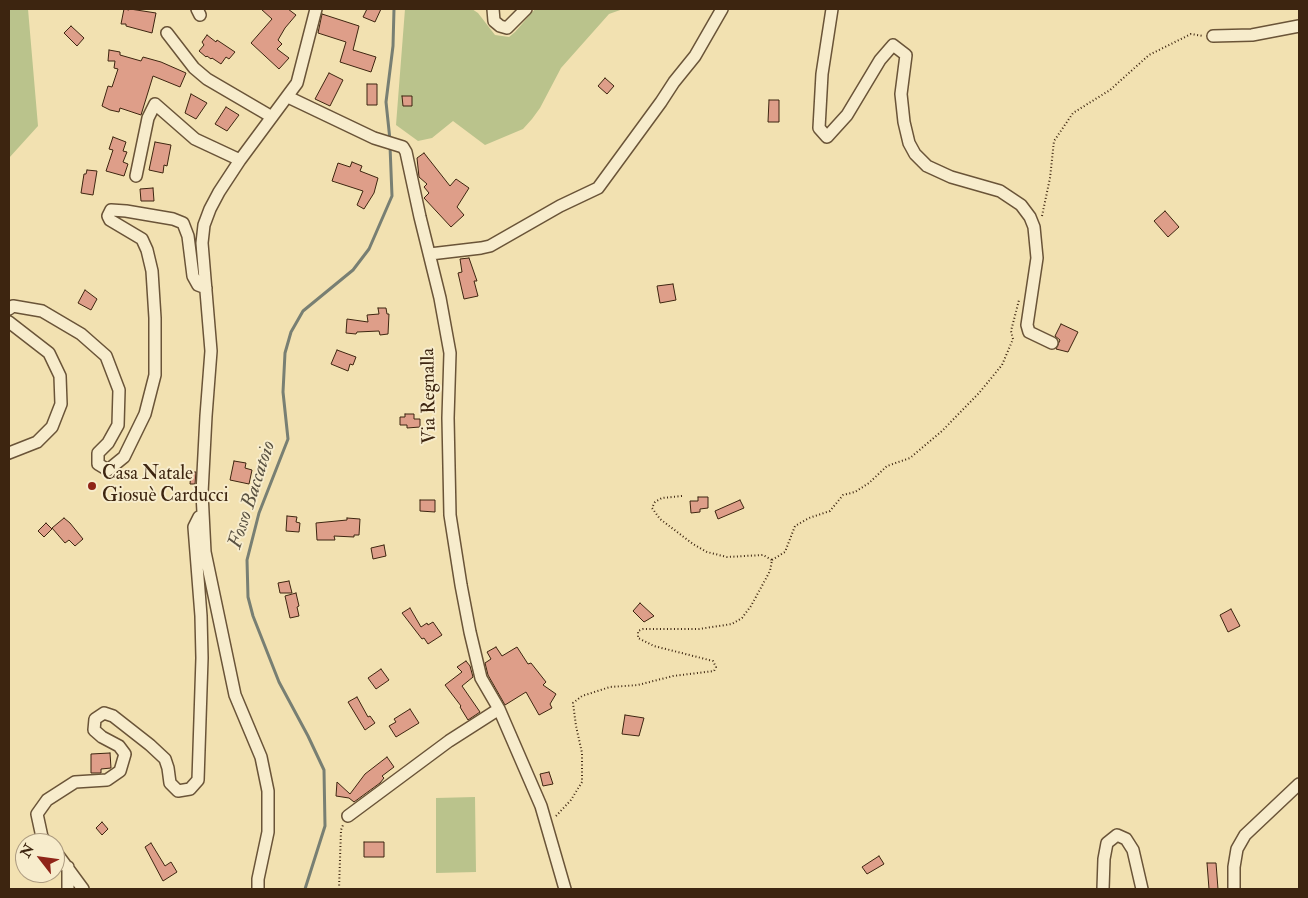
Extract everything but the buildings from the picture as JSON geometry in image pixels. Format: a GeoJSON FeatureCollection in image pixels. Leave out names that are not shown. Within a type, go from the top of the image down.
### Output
{"type":"FeatureCollection","features":[{"type":"Feature","properties":{"kind":"street"},"geometry":{"type":"LineString","coordinates":[[258,889],[258,879],[268,832],[268,791],[261,756],[235,695],[205,552],[202,493],[211,351],[202,242],[204,225],[219,192],[240,160],[297,83],[316,9]]}},
{"type":"Feature","properties":{"kind":"street"},"geometry":{"type":"LineString","coordinates":[[493,9],[494,21],[500,26],[507,28],[526,9]]}},
{"type":"Feature","properties":{"kind":"street"},"geometry":{"type":"LineString","coordinates":[[430,254],[490,246],[560,206],[598,188],[662,102],[674,82],[695,56],[722,9]]}},
{"type":"Feature","properties":{"kind":"street"},"geometry":{"type":"LineString","coordinates":[[832,9],[822,74],[819,128],[827,137],[847,115],[880,60],[893,45],[906,55],[901,94],[904,122],[909,142],[915,154],[927,166],[951,177],[1000,191],[1021,205],[1030,217],[1034,227],[1037,258],[1027,325],[1029,332],[1052,343]]}},
{"type":"Feature","properties":{"kind":"street"},"geometry":{"type":"LineString","coordinates":[[1213,36],[1252,35],[1299,26]]}},
{"type":"Feature","properties":{"kind":"street"},"geometry":{"type":"LineString","coordinates":[[167,33],[194,68],[207,79],[272,117]]}},
{"type":"Feature","properties":{"kind":"street","name":"Via Regnalla"},"geometry":{"type":"LineString","coordinates":[[288,97],[374,138],[397,145],[406,152],[430,254],[450,353],[448,418],[450,515],[461,585],[481,678],[499,709],[541,806],[565,889]]}},
{"type":"Feature","properties":{"kind":"street"},"geometry":{"type":"LineString","coordinates":[[136,176],[148,118],[155,104],[195,139],[240,160]]}},
{"type":"Feature","properties":{"kind":"street"},"geometry":{"type":"LineString","coordinates":[[9,309],[13,306],[42,311],[81,334],[106,356],[119,390],[118,425],[108,443],[98,453],[98,464],[108,470],[124,457],[145,414],[155,376],[155,318],[152,271],[147,250],[142,239],[110,220],[108,216],[111,210],[173,219],[183,224],[188,236],[193,276],[198,285],[206,288]]}},
{"type":"Feature","properties":{"kind":"street"},"geometry":{"type":"LineString","coordinates":[[9,322],[49,353],[60,376],[61,404],[52,428],[37,442],[9,453]]}},
{"type":"Feature","properties":{"kind":"street"},"geometry":{"type":"LineString","coordinates":[[41,833],[37,814],[47,800],[75,782],[107,780],[120,771],[125,754],[119,746],[102,737],[94,730],[95,720],[104,714],[113,716],[165,759],[170,783],[178,790],[190,789],[198,780],[202,658],[201,616],[194,527],[199,517],[204,515]]}},
{"type":"Feature","properties":{"kind":"street"},"geometry":{"type":"LineString","coordinates":[[348,816],[449,741],[499,709]]}},
{"type":"Feature","properties":{"kind":"street"},"geometry":{"type":"LineString","coordinates":[[1234,889],[1234,867],[1237,849],[1245,835],[1299,784]]}},
{"type":"Feature","properties":{"kind":"street"},"geometry":{"type":"LineString","coordinates":[[1103,889],[1104,859],[1107,843],[1117,835],[1126,839],[1133,850],[1142,889]]}},
{"type":"Feature","properties":{"kind":"street"},"geometry":{"type":"LineString","coordinates":[[65,863],[84,889]]}},
{"type":"Feature","properties":{"kind":"street"},"geometry":{"type":"LineString","coordinates":[[68,867],[68,889]]}},
{"type":"Feature","properties":{"kind":"path"},"geometry":{"type":"LineString","coordinates":[[1040,224],[1050,178],[1054,141],[1073,113],[1110,90],[1149,55],[1191,34],[1213,36]]}},
{"type":"Feature","properties":{"kind":"path"},"geometry":{"type":"LineString","coordinates":[[550,835],[553,818],[571,800],[582,782],[582,754],[573,703],[582,696],[610,687],[638,685],[674,676],[714,671],[716,667],[713,661],[654,646],[640,640],[637,635],[638,631],[643,629],[699,629],[732,624],[742,618],[751,606],[770,571],[772,560],[785,552],[794,526],[809,518],[830,511],[843,495],[855,492],[869,483],[887,466],[910,458],[942,431],[979,393],[1002,365],[1013,339],[1011,331],[1018,300]]}},
{"type":"Feature","properties":{"kind":"path"},"geometry":{"type":"LineString","coordinates":[[682,496],[662,498],[655,502],[652,508],[660,519],[693,544],[707,552],[727,557],[763,555],[772,560]]}},
{"type":"Feature","properties":{"kind":"path"},"geometry":{"type":"LineString","coordinates":[[339,889],[341,830],[348,816]]}},
{"type":"Feature","properties":{"kind":"green space"},"geometry":{"type":"Polygon","coordinates":[[[9,9],[28,9],[38,126],[9,158],[9,9]]]}},
{"type":"Feature","properties":{"kind":"green space"},"geometry":{"type":"Polygon","coordinates":[[[405,9],[472,9],[478,13],[495,35],[509,37],[535,9],[623,9],[609,14],[561,68],[540,108],[523,129],[485,145],[453,121],[432,138],[418,141],[396,125],[405,9]]]}},
{"type":"Feature","properties":{"kind":"green space"},"geometry":{"type":"Polygon","coordinates":[[[475,797],[476,872],[436,873],[436,798],[475,797]]]}},
{"type":"Feature","properties":{"kind":"waterway","name":"Fosso Baccatoio"},"geometry":{"type":"LineString","coordinates":[[390,140],[386,102],[393,46],[394,9]]}},
{"type":"Feature","properties":{"kind":"waterway","name":"Fosso Baccatoio"},"geometry":{"type":"LineString","coordinates":[[305,889],[325,826],[324,770],[279,682],[253,616],[248,597],[247,560],[259,513],[288,439],[283,392],[285,353],[291,332],[303,311],[353,270],[369,249],[392,196],[390,146]]}},
{"type":"Feature","properties":{"kind":"place","name":"Casa Natale Giosuè Carducci"},"geometry":{"type":"Point","coordinates":[92,486]}}]}
